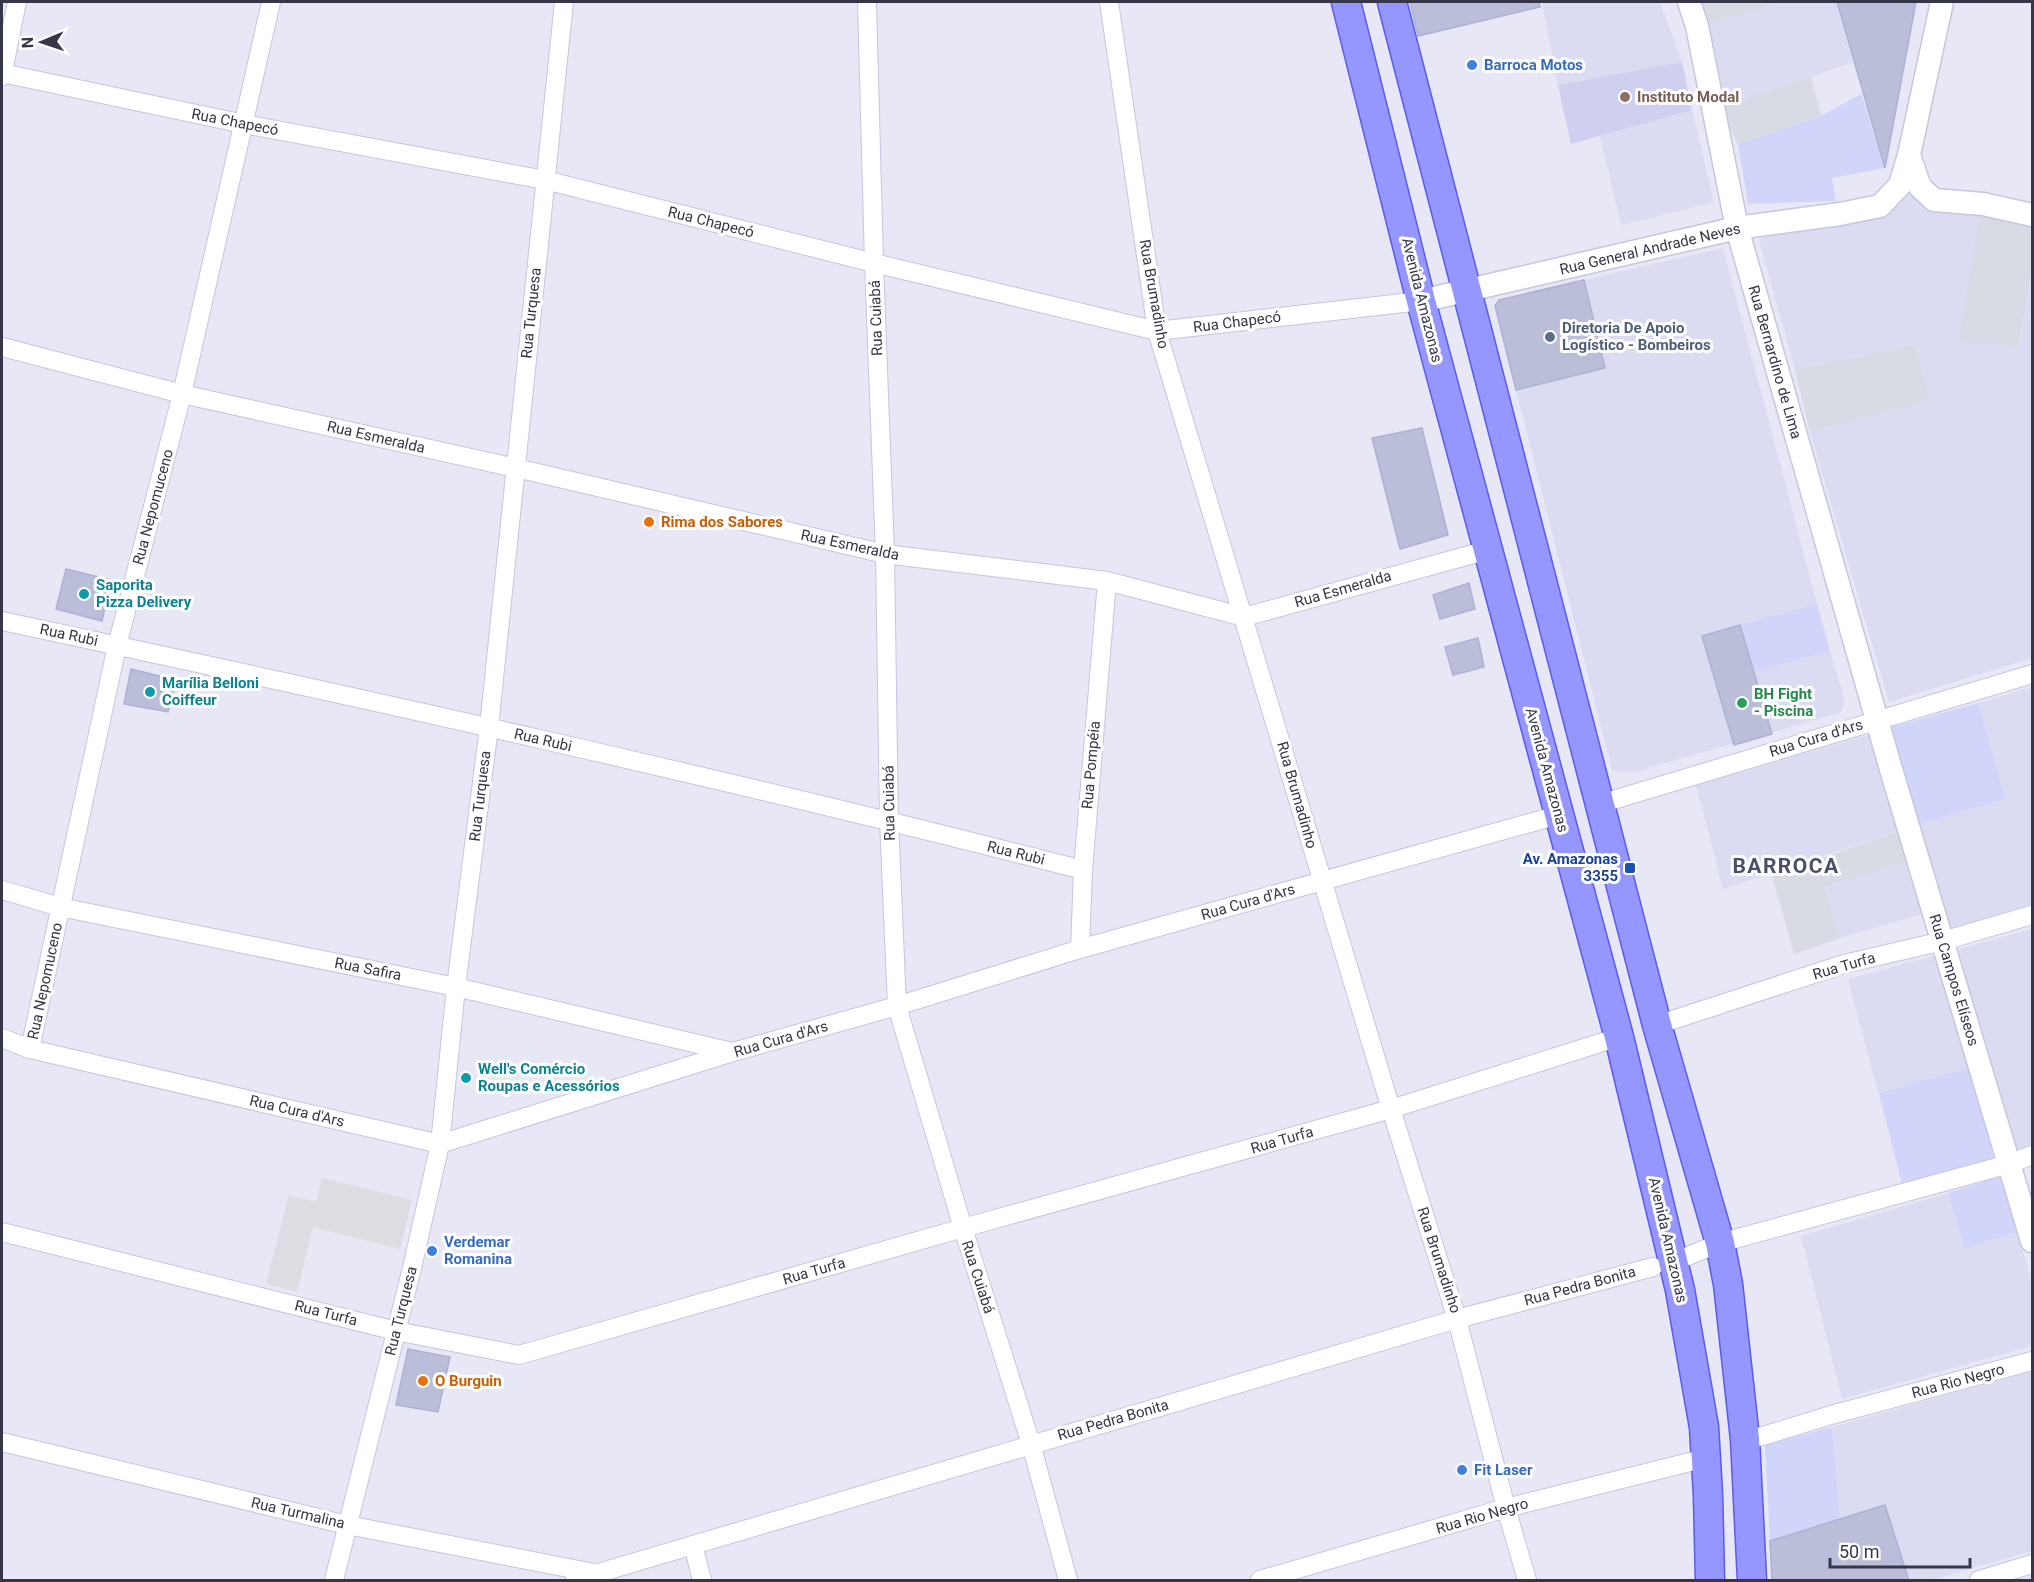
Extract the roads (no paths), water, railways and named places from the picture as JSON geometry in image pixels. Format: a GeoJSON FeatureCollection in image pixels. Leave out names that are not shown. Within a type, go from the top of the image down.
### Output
{"type":"FeatureCollection","features":[{"type":"Feature","properties":{"kind":"main road","name":"Avenida Amazonas"},"geometry":{"type":"LineString","coordinates":[[1346,2],[1421,301],[1619,1036],[1663,1264],[1680,1290],[1707,1458],[1710,1581]]}},
{"type":"Feature","properties":{"kind":"main road"},"geometry":{"type":"LineString","coordinates":[[1392,2],[1657,1025],[1720,1243],[1728,1284],[1745,1439],[1752,1581]]}},
{"type":"Feature","properties":{"kind":"street"},"geometry":{"type":"LineString","coordinates":[[2,74],[17,2]]}},
{"type":"Feature","properties":{"kind":"street","name":"Rua Nepomuceno"},"geometry":{"type":"LineString","coordinates":[[30,1049],[117,645],[182,394],[271,2]]}},
{"type":"Feature","properties":{"kind":"street","name":"Rua Turquesa"},"geometry":{"type":"LineString","coordinates":[[334,1581],[440,1144],[456,987],[489,727],[564,2]]}},
{"type":"Feature","properties":{"kind":"street","name":"Rua Cuiabá"},"geometry":{"type":"LineString","coordinates":[[867,2],[885,554],[889,820],[897,1006],[963,1228],[1031,1444],[1068,1581]]}},
{"type":"Feature","properties":{"kind":"street","name":"Rua Brumadinho"},"geometry":{"type":"LineString","coordinates":[[1109,2],[1157,331],[1245,617],[1322,882],[1457,1318],[1527,1581]]}},
{"type":"Feature","properties":{"kind":"street","name":"Rua Bernardino de Lima"},"geometry":{"type":"LineString","coordinates":[[1689,2],[1697,26],[1737,228],[1877,719]]}},
{"type":"Feature","properties":{"kind":"street"},"geometry":{"type":"LineString","coordinates":[[1942,2],[1909,155],[1920,187],[1934,200],[1983,204],[2032,215]]}},
{"type":"Feature","properties":{"kind":"street","name":"Rua Chapecó"},"geometry":{"type":"LineString","coordinates":[[2,74],[244,124],[545,180],[1157,331],[1421,301]]}},
{"type":"Feature","properties":{"kind":"street","name":"Rua General Andrade Neves"},"geometry":{"type":"LineString","coordinates":[[1421,301],[1737,228],[1840,214],[1880,206],[1900,184],[1909,155]]}},
{"type":"Feature","properties":{"kind":"street","name":"Rua Esmeralda"},"geometry":{"type":"LineString","coordinates":[[2,347],[182,394],[516,468],[885,554],[1107,581],[1245,617],[1488,550]]}},
{"type":"Feature","properties":{"kind":"street","name":"Rua Pompéia"},"geometry":{"type":"LineString","coordinates":[[1080,949],[1083,870],[1107,581]]}},
{"type":"Feature","properties":{"kind":"street","name":"Rua Rubi"},"geometry":{"type":"LineString","coordinates":[[2,621],[489,727],[889,820],[1083,870]]}},
{"type":"Feature","properties":{"kind":"street","name":"Rua Cura d'Ars"},"geometry":{"type":"LineString","coordinates":[[1600,804],[2032,674]]}},
{"type":"Feature","properties":{"kind":"street","name":"Rua Campos Elíseos"},"geometry":{"type":"LineString","coordinates":[[1877,719],[2032,1241]]}},
{"type":"Feature","properties":{"kind":"street","name":"Rua Cura d'Ars"},"geometry":{"type":"LineString","coordinates":[[2,1038],[30,1049],[440,1144],[733,1052],[897,1006],[1080,949],[1558,815]]}},
{"type":"Feature","properties":{"kind":"street","name":"Rua Safira"},"geometry":{"type":"LineString","coordinates":[[2,890],[60,907],[456,987],[733,1052]]}},
{"type":"Feature","properties":{"kind":"street","name":"Rua Turfa"},"geometry":{"type":"LineString","coordinates":[[1657,1025],[1844,964],[1943,941],[2032,915]]}},
{"type":"Feature","properties":{"kind":"street","name":"Rua Turfa"},"geometry":{"type":"LineString","coordinates":[[2,1232],[396,1331],[519,1355],[1391,1109],[1619,1036]]}},
{"type":"Feature","properties":{"kind":"street","name":"Rua Pedra Bonita"},"geometry":{"type":"LineString","coordinates":[[575,1581],[1457,1318],[1663,1264],[1720,1243],[2009,1164],[2032,1155]]}},
{"type":"Feature","properties":{"kind":"street","name":"Rua Rio Negro"},"geometry":{"type":"LineString","coordinates":[[1745,1439],[1763,1436],[2032,1360]]}},
{"type":"Feature","properties":{"kind":"street","name":"Rua Turmalina"},"geometry":{"type":"LineString","coordinates":[[2,1442],[346,1525],[597,1574]]}},
{"type":"Feature","properties":{"kind":"street","name":"Rua Rio Negro"},"geometry":{"type":"LineString","coordinates":[[1260,1581],[1506,1508],[1707,1458]]}},
{"type":"Feature","properties":{"kind":"street"},"geometry":{"type":"LineString","coordinates":[[693,1545],[702,1581]]}},
{"type":"Feature","properties":{"kind":"street"},"geometry":{"type":"LineString","coordinates":[[1979,1581],[2032,1564]]}},
{"type":"Feature","properties":{"kind":"place","name":"Barroca Motos"},"geometry":{"type":"Point","coordinates":[1472,65]}},
{"type":"Feature","properties":{"kind":"place","name":"Instituto Modal"},"geometry":{"type":"Point","coordinates":[1625,97]}},
{"type":"Feature","properties":{"kind":"place","name":"Diretoria De Apoio Logístico - Bombeiros"},"geometry":{"type":"Point","coordinates":[1550,337]}},
{"type":"Feature","properties":{"kind":"place","name":"Rima dos Sabores"},"geometry":{"type":"Point","coordinates":[649,522]}},
{"type":"Feature","properties":{"kind":"place","name":"Saporita Pizza Delivery"},"geometry":{"type":"Point","coordinates":[84,594]}},
{"type":"Feature","properties":{"kind":"place","name":"Marília Belloni Coiffeur"},"geometry":{"type":"Point","coordinates":[150,692]}},
{"type":"Feature","properties":{"kind":"place","name":"BH Fight - Piscina"},"geometry":{"type":"Point","coordinates":[1742,703]}},
{"type":"Feature","properties":{"kind":"place","name":"Av. Amazonas 3355"},"geometry":{"type":"Point","coordinates":[1630,868]}},
{"type":"Feature","properties":{"kind":"place","name":"Well's Comércio Roupas e Acessórios"},"geometry":{"type":"Point","coordinates":[466,1078]}},
{"type":"Feature","properties":{"kind":"place","name":"Verdemar Romanina"},"geometry":{"type":"Point","coordinates":[432,1251]}},
{"type":"Feature","properties":{"kind":"place","name":"O Burguin"},"geometry":{"type":"Point","coordinates":[423,1381]}},
{"type":"Feature","properties":{"kind":"place","name":"Fit Laser"},"geometry":{"type":"Point","coordinates":[1462,1470]}},
{"type":"Feature","properties":{"kind":"district","name":"BARROCA"},"geometry":{"type":"Point","coordinates":[1786,866]}}]}
